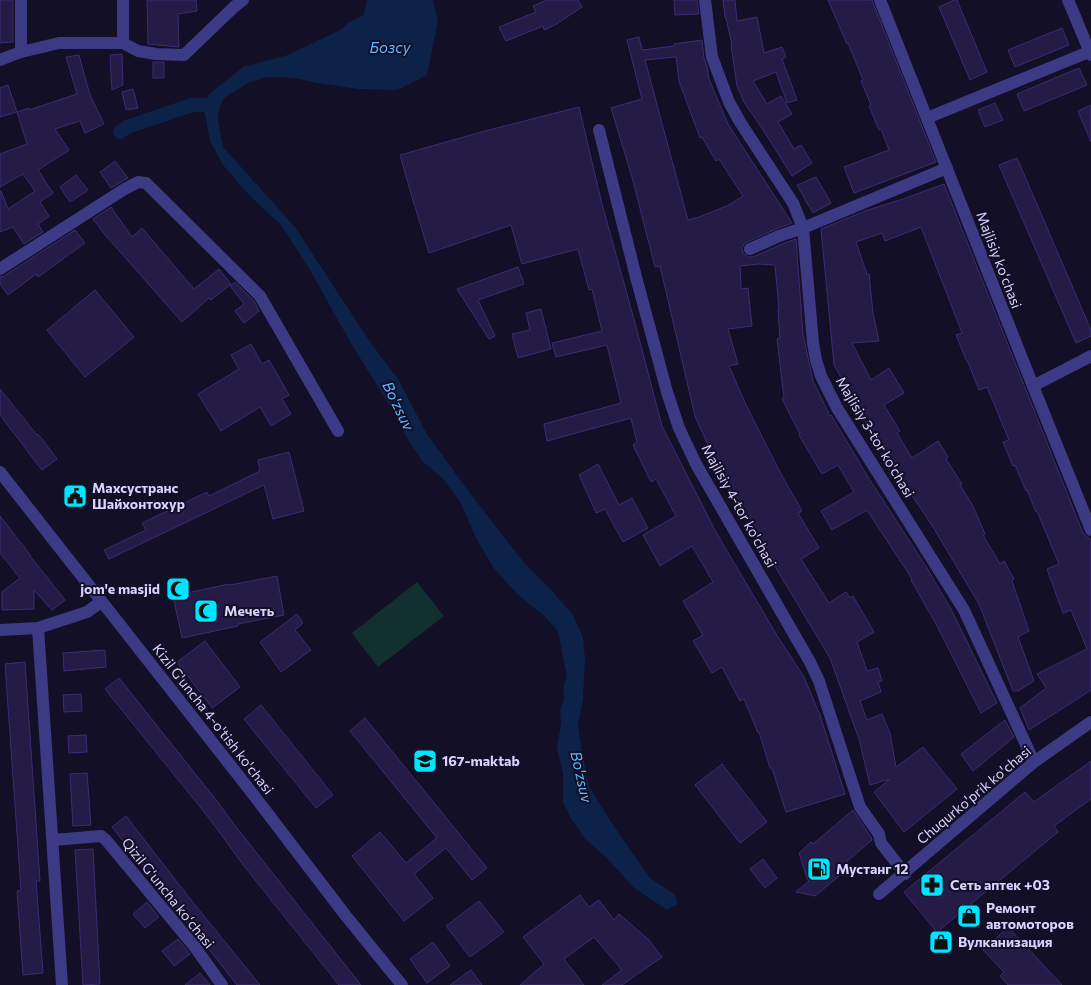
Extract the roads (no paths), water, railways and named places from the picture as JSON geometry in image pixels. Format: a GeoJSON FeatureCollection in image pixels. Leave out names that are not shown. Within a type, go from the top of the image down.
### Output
{"type":"FeatureCollection","features":[{"type":"Feature","properties":{"kind":"street"},"geometry":{"type":"LineString","coordinates":[[21,0],[21,52]]}},
{"type":"Feature","properties":{"kind":"street"},"geometry":{"type":"LineString","coordinates":[[123,0],[124,43]]}},
{"type":"Feature","properties":{"kind":"street"},"geometry":{"type":"LineString","coordinates":[[0,60],[21,52],[59,43],[124,43],[138,51],[184,55],[234,7],[244,0]]}},
{"type":"Feature","properties":{"kind":"street","name":"Majlisiy 3-tor ko'chasi"},"geometry":{"type":"LineString","coordinates":[[705,0],[712,57],[729,102],[793,203],[804,228],[814,343],[821,376],[838,408],[964,610],[1034,762]]}},
{"type":"Feature","properties":{"kind":"street","name":"Majlisiy koʻchasi"},"geometry":{"type":"LineString","coordinates":[[880,0],[1091,530]]}},
{"type":"Feature","properties":{"kind":"street"},"geometry":{"type":"LineString","coordinates":[[927,118],[1091,53],[1068,0]]}},
{"type":"Feature","properties":{"kind":"street","name":"Majlisiy 4-tor ko'chasi"},"geometry":{"type":"LineString","coordinates":[[599,130],[638,287],[679,428],[696,464],[810,662],[819,681],[860,807],[879,834],[881,843],[905,874]]}},
{"type":"Feature","properties":{"kind":"street"},"geometry":{"type":"LineString","coordinates":[[750,249],[947,168]]}},
{"type":"Feature","properties":{"kind":"street"},"geometry":{"type":"LineString","coordinates":[[0,269],[123,190],[138,182],[146,183],[260,296],[338,431]]}},
{"type":"Feature","properties":{"kind":"street"},"geometry":{"type":"LineString","coordinates":[[1033,386],[1091,356]]}},
{"type":"Feature","properties":{"kind":"street","name":"Kizil G'uncha 4-o'tish ko'chasi"},"geometry":{"type":"LineString","coordinates":[[0,472],[249,789],[346,916],[402,985]]}},
{"type":"Feature","properties":{"kind":"street"},"geometry":{"type":"LineString","coordinates":[[0,630],[38,628],[87,612],[101,602]]}},
{"type":"Feature","properties":{"kind":"street"},"geometry":{"type":"LineString","coordinates":[[38,628],[62,985]]}},
{"type":"Feature","properties":{"kind":"street","name":"Chuqurko'prik ko'chasi"},"geometry":{"type":"LineString","coordinates":[[880,894],[1034,762],[1091,722]]}},
{"type":"Feature","properties":{"kind":"street","name":"Qizil Gʻuncha koʻchasi"},"geometry":{"type":"LineString","coordinates":[[53,840],[101,836],[106,840],[194,946],[222,985]]}},
{"type":"Feature","properties":{"kind":"water","name":"Бозсу"},"geometry":{"type":"Polygon","coordinates":[[[367,0],[433,0],[438,21],[427,75],[397,90],[358,89],[295,78],[266,77],[248,83],[224,98],[219,109],[218,120],[223,147],[295,227],[370,342],[398,379],[427,434],[525,564],[573,615],[583,637],[585,659],[583,699],[578,725],[589,786],[611,822],[650,878],[674,894],[678,904],[667,910],[634,888],[606,857],[586,840],[563,802],[563,773],[557,750],[561,722],[560,710],[564,699],[563,688],[567,677],[558,631],[543,615],[517,594],[493,567],[476,538],[461,503],[443,479],[422,461],[410,443],[310,270],[281,225],[249,195],[223,165],[210,141],[204,103],[209,94],[243,67],[288,55],[342,29],[348,23],[364,15],[367,0]]]}},
{"type":"Feature","properties":{"kind":"waterway"},"geometry":{"type":"LineString","coordinates":[[120,132],[127,127],[192,105],[210,105]]}},
{"type":"Feature","properties":{"kind":"place","name":"Махсустранс Шайхонтохур"},"geometry":{"type":"Point","coordinates":[75,496]}},
{"type":"Feature","properties":{"kind":"place","name":"jom'e masjid"},"geometry":{"type":"Point","coordinates":[178,589]}},
{"type":"Feature","properties":{"kind":"place","name":"Мечеть"},"geometry":{"type":"Point","coordinates":[206,611]}},
{"type":"Feature","properties":{"kind":"place","name":"167-maktab"},"geometry":{"type":"Point","coordinates":[425,761]}},
{"type":"Feature","properties":{"kind":"place","name":"Мустанг 12"},"geometry":{"type":"Point","coordinates":[819,869]}},
{"type":"Feature","properties":{"kind":"place","name":"Сеть аптек +03"},"geometry":{"type":"Point","coordinates":[932,885]}},
{"type":"Feature","properties":{"kind":"place","name":"Ремонт автомоторов"},"geometry":{"type":"Point","coordinates":[969,916]}},
{"type":"Feature","properties":{"kind":"place","name":"Вулканизация"},"geometry":{"type":"Point","coordinates":[941,942]}},
{"type":"Feature","properties":{"kind":"water label","name":"Bo'zsuv"},"geometry":{"type":"Point","coordinates":[398,406]}},
{"type":"Feature","properties":{"kind":"water label","name":"Bo'zsuv"},"geometry":{"type":"Point","coordinates":[581,777]}}]}
